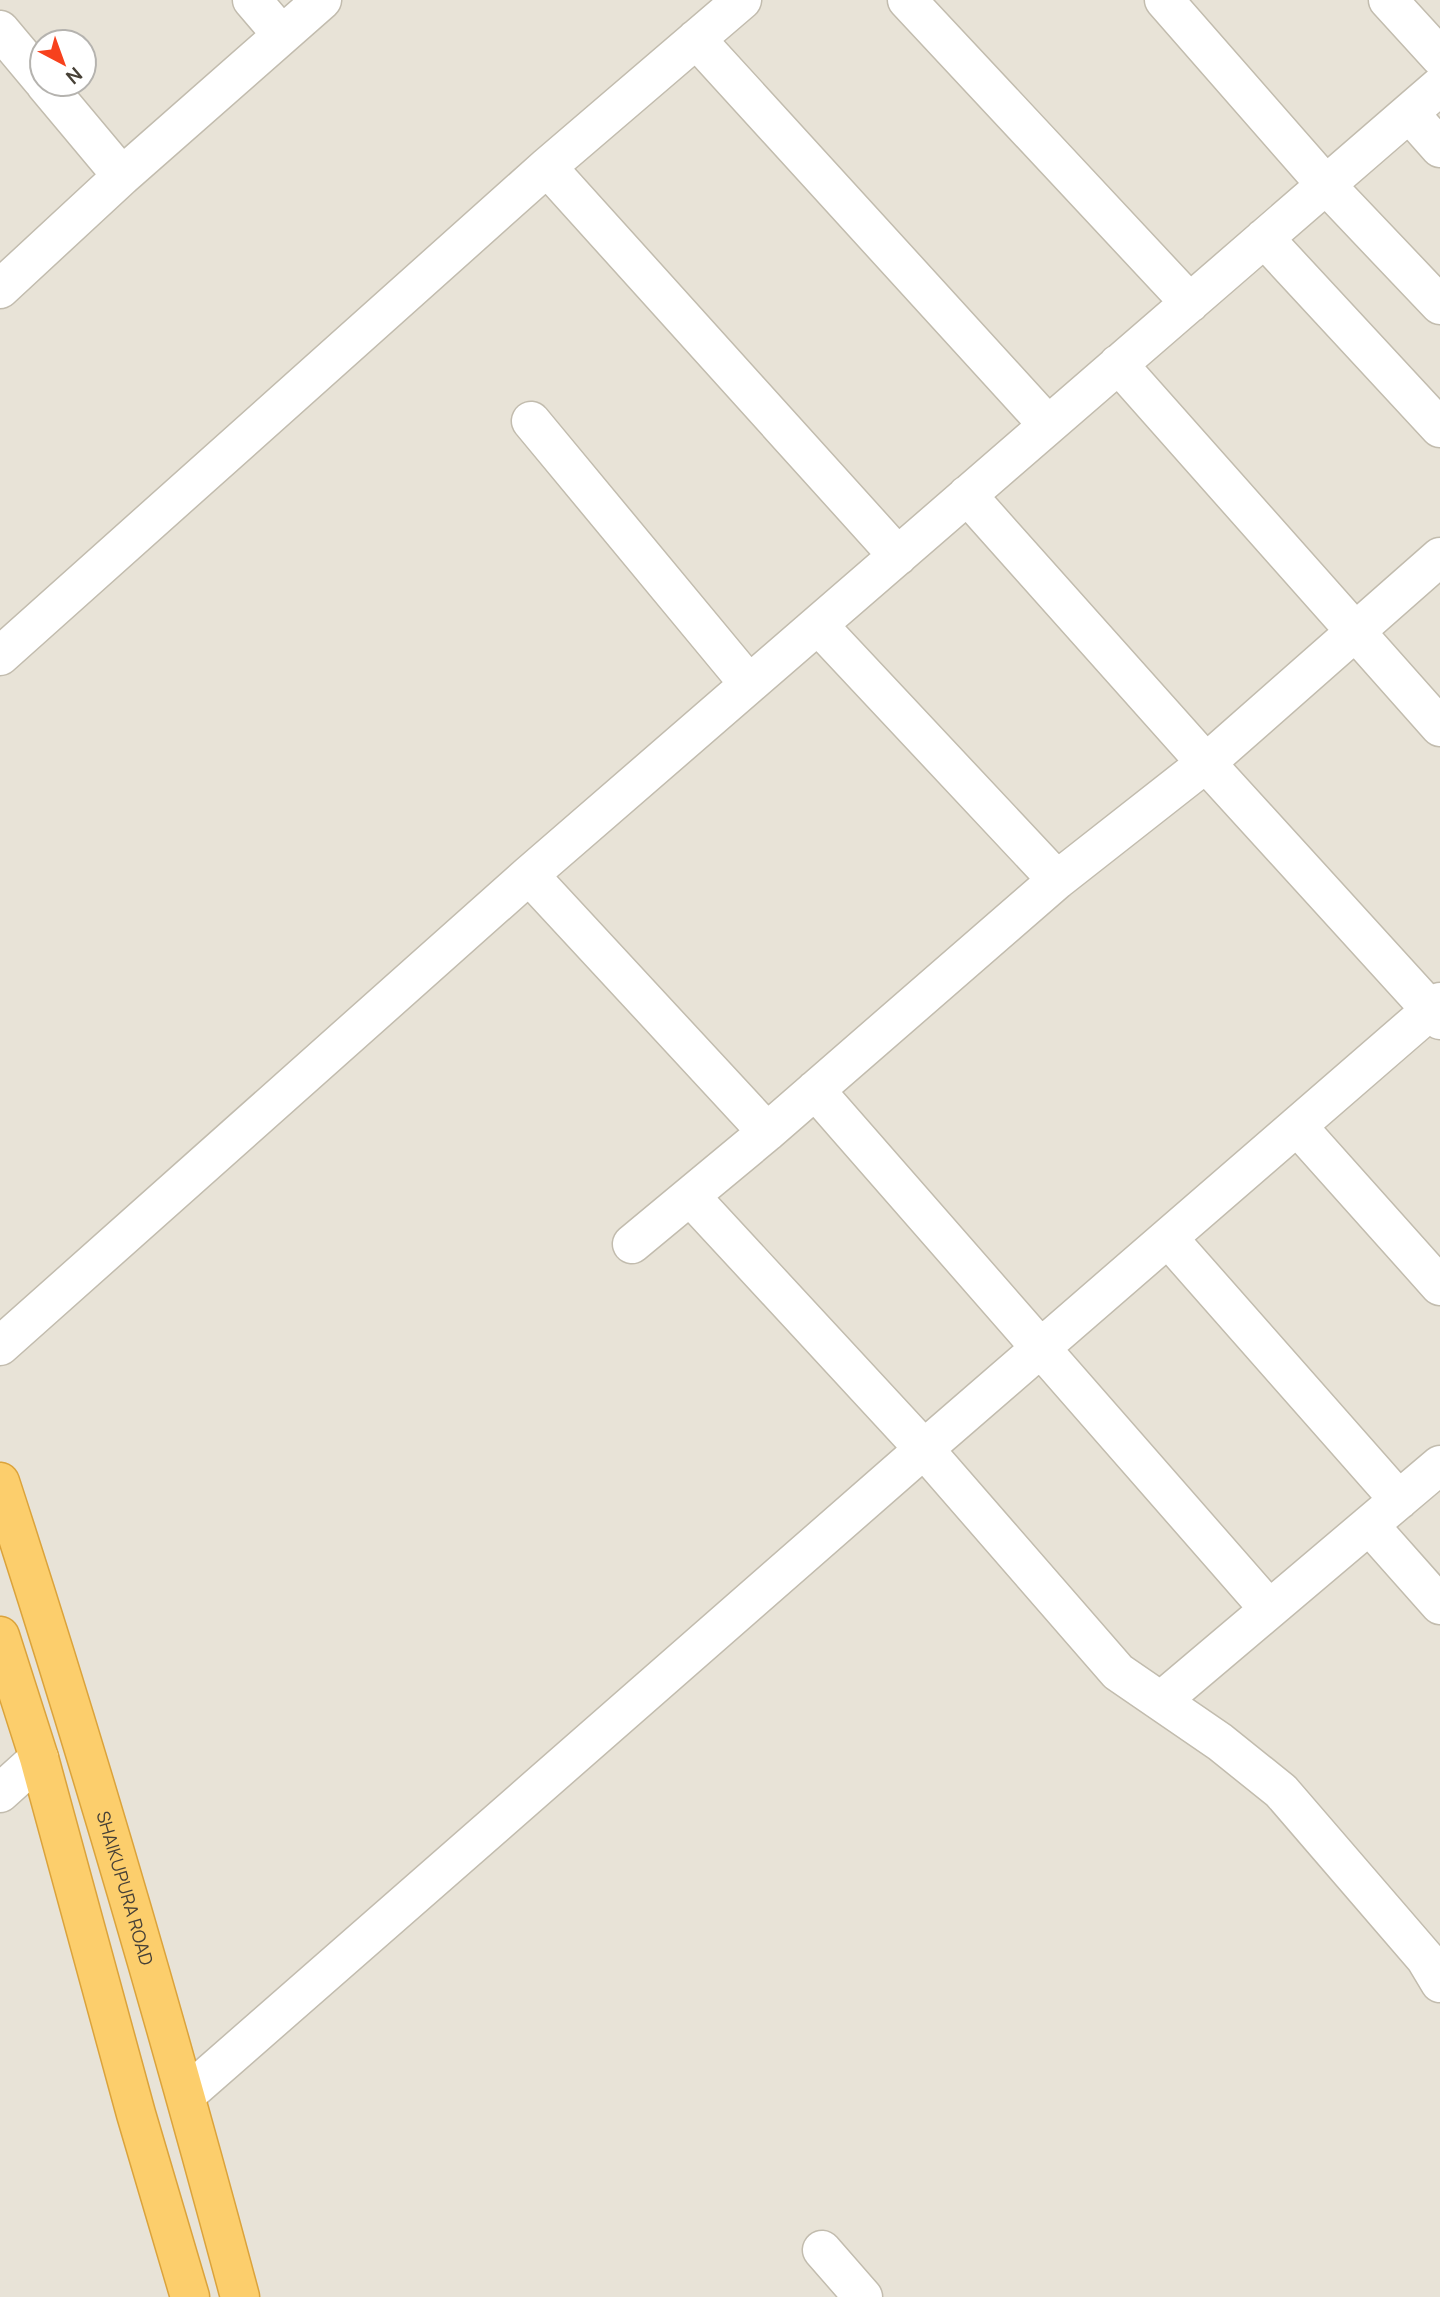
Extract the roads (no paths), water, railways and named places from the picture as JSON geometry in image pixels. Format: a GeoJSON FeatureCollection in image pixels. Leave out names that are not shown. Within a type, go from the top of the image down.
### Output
{"type":"FeatureCollection","features":[{"type":"Feature","properties":{"kind":"highway","name":"SHAIKUPURA ROAD"},"geometry":{"type":"LineString","coordinates":[[0,1482],[58,1662],[186,2095],[240,2297]]}},
{"type":"Feature","properties":{"kind":"highway"},"geometry":{"type":"LineString","coordinates":[[3,1655],[39,1758],[136,2115],[190,2297]]}},
{"type":"Feature","properties":{"kind":"street"},"geometry":{"type":"LineString","coordinates":[[252,0],[282,35]]}},
{"type":"Feature","properties":{"kind":"street"},"geometry":{"type":"LineString","coordinates":[[0,289],[122,176],[322,0]]}},
{"type":"Feature","properties":{"kind":"street"},"geometry":{"type":"LineString","coordinates":[[0,656],[547,167],[742,0]]}},
{"type":"Feature","properties":{"kind":"street"},"geometry":{"type":"LineString","coordinates":[[907,0],[1190,303]]}},
{"type":"Feature","properties":{"kind":"street"},"geometry":{"type":"LineString","coordinates":[[1164,0],[1326,184],[1440,306]]}},
{"type":"Feature","properties":{"kind":"street"},"geometry":{"type":"LineString","coordinates":[[1388,0],[1440,57]]}},
{"type":"Feature","properties":{"kind":"street"},"geometry":{"type":"LineString","coordinates":[[0,30],[28,63]]}},
{"type":"Feature","properties":{"kind":"street"},"geometry":{"type":"LineString","coordinates":[[696,39],[1048,425]]}},
{"type":"Feature","properties":{"kind":"street"},"geometry":{"type":"LineString","coordinates":[[0,1346],[529,875],[1440,86]]}},
{"type":"Feature","properties":{"kind":"street"},"geometry":{"type":"LineString","coordinates":[[57,98],[122,176]]}},
{"type":"Feature","properties":{"kind":"street"},"geometry":{"type":"LineString","coordinates":[[1409,113],[1440,148]]}},
{"type":"Feature","properties":{"kind":"street"},"geometry":{"type":"LineString","coordinates":[[547,167],[898,556]]}},
{"type":"Feature","properties":{"kind":"street"},"geometry":{"type":"LineString","coordinates":[[1264,238],[1440,428]]}},
{"type":"Feature","properties":{"kind":"street"},"geometry":{"type":"LineString","coordinates":[[1118,364],[1440,727]]}},
{"type":"Feature","properties":{"kind":"street"},"geometry":{"type":"LineString","coordinates":[[531,421],[749,684]]}},
{"type":"Feature","properties":{"kind":"street"},"geometry":{"type":"LineString","coordinates":[[186,2095],[1041,1347],[1297,1126],[1437,1011],[1206,763],[967,495]]}},
{"type":"Feature","properties":{"kind":"street"},"geometry":{"type":"LineString","coordinates":[[632,1244],[767,1132],[1057,880],[1206,763],[1440,557]]}},
{"type":"Feature","properties":{"kind":"street"},"geometry":{"type":"LineString","coordinates":[[818,625],[1057,880]]}},
{"type":"Feature","properties":{"kind":"street"},"geometry":{"type":"LineString","coordinates":[[529,875],[767,1132]]}},
{"type":"Feature","properties":{"kind":"street"},"geometry":{"type":"LineString","coordinates":[[815,1090],[1269,1609]]}},
{"type":"Feature","properties":{"kind":"street"},"geometry":{"type":"LineString","coordinates":[[1297,1126],[1440,1286]]}},
{"type":"Feature","properties":{"kind":"street"},"geometry":{"type":"LineString","coordinates":[[690,1196],[924,1449],[1118,1672],[1220,1742],[1281,1791],[1424,1958],[1440,1983]]}},
{"type":"Feature","properties":{"kind":"street"},"geometry":{"type":"LineString","coordinates":[[1168,1238],[1399,1500]]}},
{"type":"Feature","properties":{"kind":"street"},"geometry":{"type":"LineString","coordinates":[[1161,1701],[1440,1465]]}},
{"type":"Feature","properties":{"kind":"street"},"geometry":{"type":"LineString","coordinates":[[1369,1525],[1440,1605]]}},
{"type":"Feature","properties":{"kind":"street"},"geometry":{"type":"LineString","coordinates":[[0,1793],[39,1758]]}},
{"type":"Feature","properties":{"kind":"street"},"geometry":{"type":"LineString","coordinates":[[822,2250],[863,2297]]}}]}
